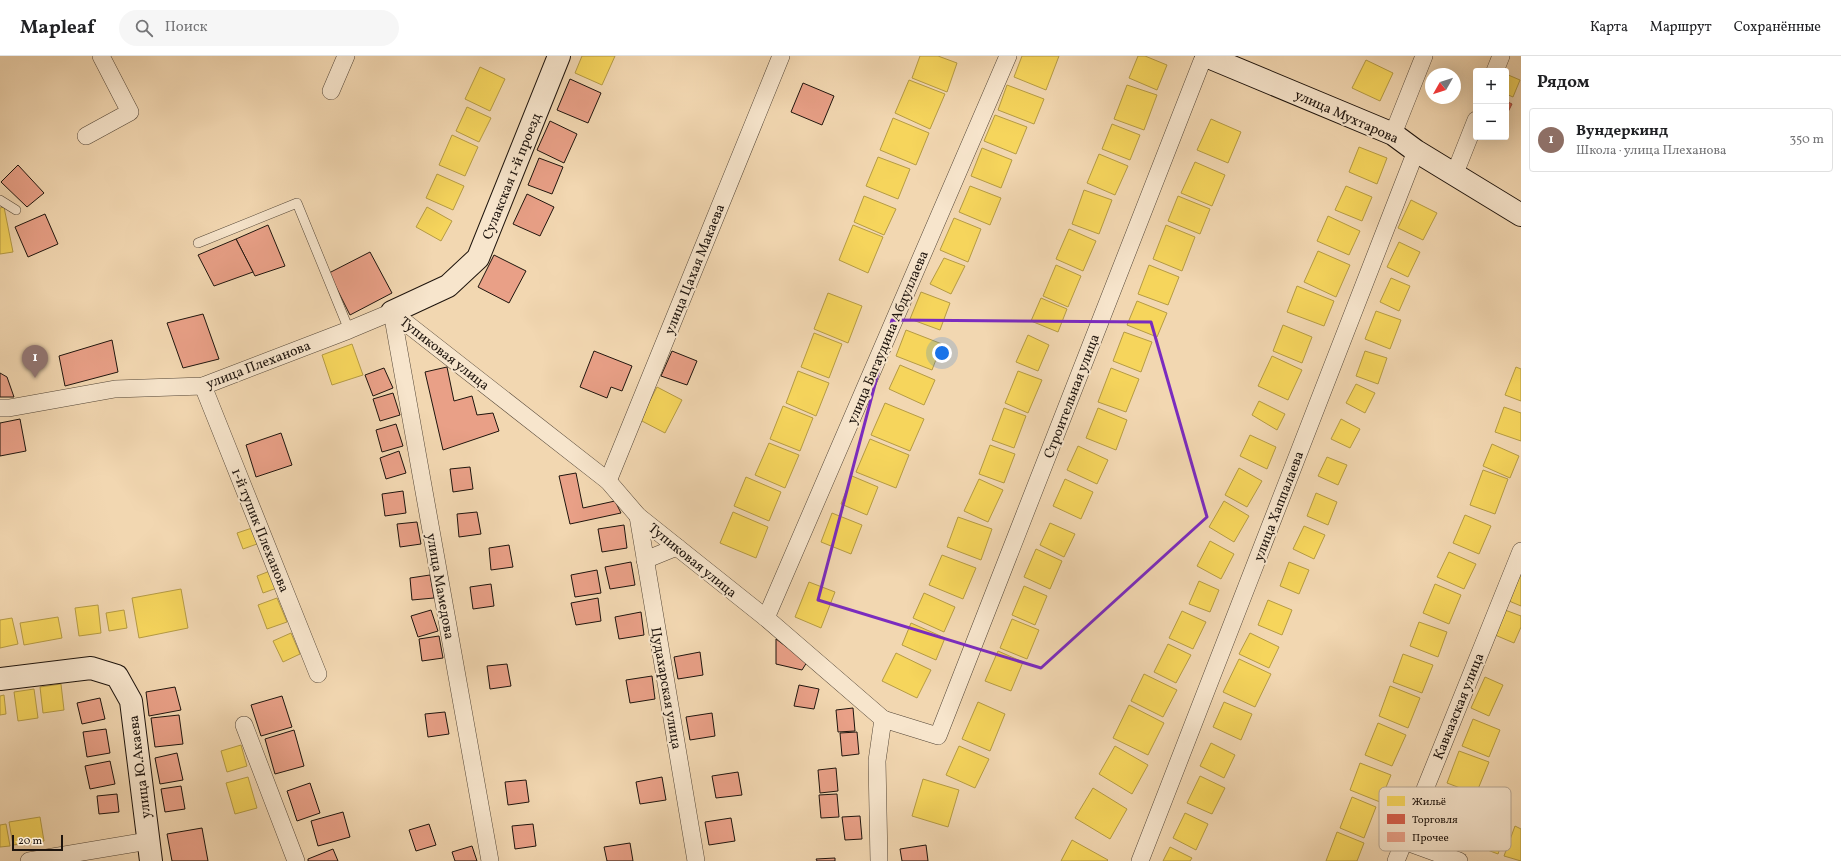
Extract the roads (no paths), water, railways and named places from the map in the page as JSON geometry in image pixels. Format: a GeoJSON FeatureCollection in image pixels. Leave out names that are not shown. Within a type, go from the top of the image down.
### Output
{"type":"FeatureCollection","features":[{"type":"Feature","properties":{"kind":"street"},"geometry":{"type":"LineString","coordinates":[[86,136],[130,112],[101,56]]}},
{"type":"Feature","properties":{"kind":"street"},"geometry":{"type":"LineString","coordinates":[[331,91],[346,56]]}},
{"type":"Feature","properties":{"kind":"street","name":"Сулакская 1-й проезд"},"geometry":{"type":"LineString","coordinates":[[392,312],[448,286],[478,258],[559,56]]}},
{"type":"Feature","properties":{"kind":"street","name":"улица Цахая Макаева"},"geometry":{"type":"LineString","coordinates":[[608,481],[781,56]]}},
{"type":"Feature","properties":{"kind":"street","name":"улица Багаудина Абдуллаева"},"geometry":{"type":"LineString","coordinates":[[766,618],[1008,56]]}},
{"type":"Feature","properties":{"kind":"street","name":"улица Мухтарова"},"geometry":{"type":"LineString","coordinates":[[1205,56],[1393,134],[1416,151],[1455,173],[1521,215]]}},
{"type":"Feature","properties":{"kind":"street","name":"Строительная улица"},"geometry":{"type":"LineString","coordinates":[[883,719],[938,736],[1205,56]]}},
{"type":"Feature","properties":{"kind":"street"},"geometry":{"type":"LineString","coordinates":[[1393,134],[1424,56]]}},
{"type":"Feature","properties":{"kind":"street"},"geometry":{"type":"LineString","coordinates":[[1496,68],[1501,56]]}},
{"type":"Feature","properties":{"kind":"street"},"geometry":{"type":"LineString","coordinates":[[1455,173],[1473,128]]}},
{"type":"Feature","properties":{"kind":"street","name":"улица Хаппалаева"},"geometry":{"type":"LineString","coordinates":[[1140,861],[1416,151]]}},
{"type":"Feature","properties":{"kind":"street","name":"Тупиковая улица"},"geometry":{"type":"LineString","coordinates":[[392,312],[608,481],[638,516],[766,618],[883,719]]}},
{"type":"Feature","properties":{"kind":"street","name":"улица Плеханова"},"geometry":{"type":"LineString","coordinates":[[0,408],[9,408],[115,389],[203,386],[392,312]]}},
{"type":"Feature","properties":{"kind":"street","name":"улица Мамедова"},"geometry":{"type":"LineString","coordinates":[[392,312],[490,861]]}},
{"type":"Feature","properties":{"kind":"street","name":"1-й тупик Плеханова"},"geometry":{"type":"LineString","coordinates":[[203,386],[318,674]]}},
{"type":"Feature","properties":{"kind":"street","name":"Цудахарская улица"},"geometry":{"type":"LineString","coordinates":[[638,516],[696,861]]}},
{"type":"Feature","properties":{"kind":"street"},"geometry":{"type":"LineString","coordinates":[[645,560],[677,547]]}},
{"type":"Feature","properties":{"kind":"street","name":"Кавказская улица"},"geometry":{"type":"LineString","coordinates":[[1426,787],[1521,550]]}},
{"type":"Feature","properties":{"kind":"street","name":"улица Ю.Акаева"},"geometry":{"type":"LineString","coordinates":[[0,679],[91,668],[117,676],[131,701],[150,851]]}},
{"type":"Feature","properties":{"kind":"street"},"geometry":{"type":"LineString","coordinates":[[879,861],[877,761],[883,719]]}},
{"type":"Feature","properties":{"kind":"street"},"geometry":{"type":"LineString","coordinates":[[244,725],[296,861]]}},
{"type":"Feature","properties":{"kind":"street"},"geometry":{"type":"LineString","coordinates":[[29,861],[150,851]]}},
{"type":"Feature","properties":{"kind":"street","name":"Кавказская улица"},"geometry":{"type":"LineString","coordinates":[[1396,861],[1400,851]]}},
{"type":"Feature","properties":{"kind":"street"},"geometry":{"type":"LineString","coordinates":[[1432,851],[1459,861]]}},
{"type":"Feature","properties":{"kind":"lane"},"geometry":{"type":"LineString","coordinates":[[0,200],[16,210]]}},
{"type":"Feature","properties":{"kind":"lane"},"geometry":{"type":"LineString","coordinates":[[198,242],[297,203],[349,330]]}},
{"type":"Feature","properties":{"kind":"place","name":"Вундеркинд"},"geometry":{"type":"Point","coordinates":[35,378]}}]}
